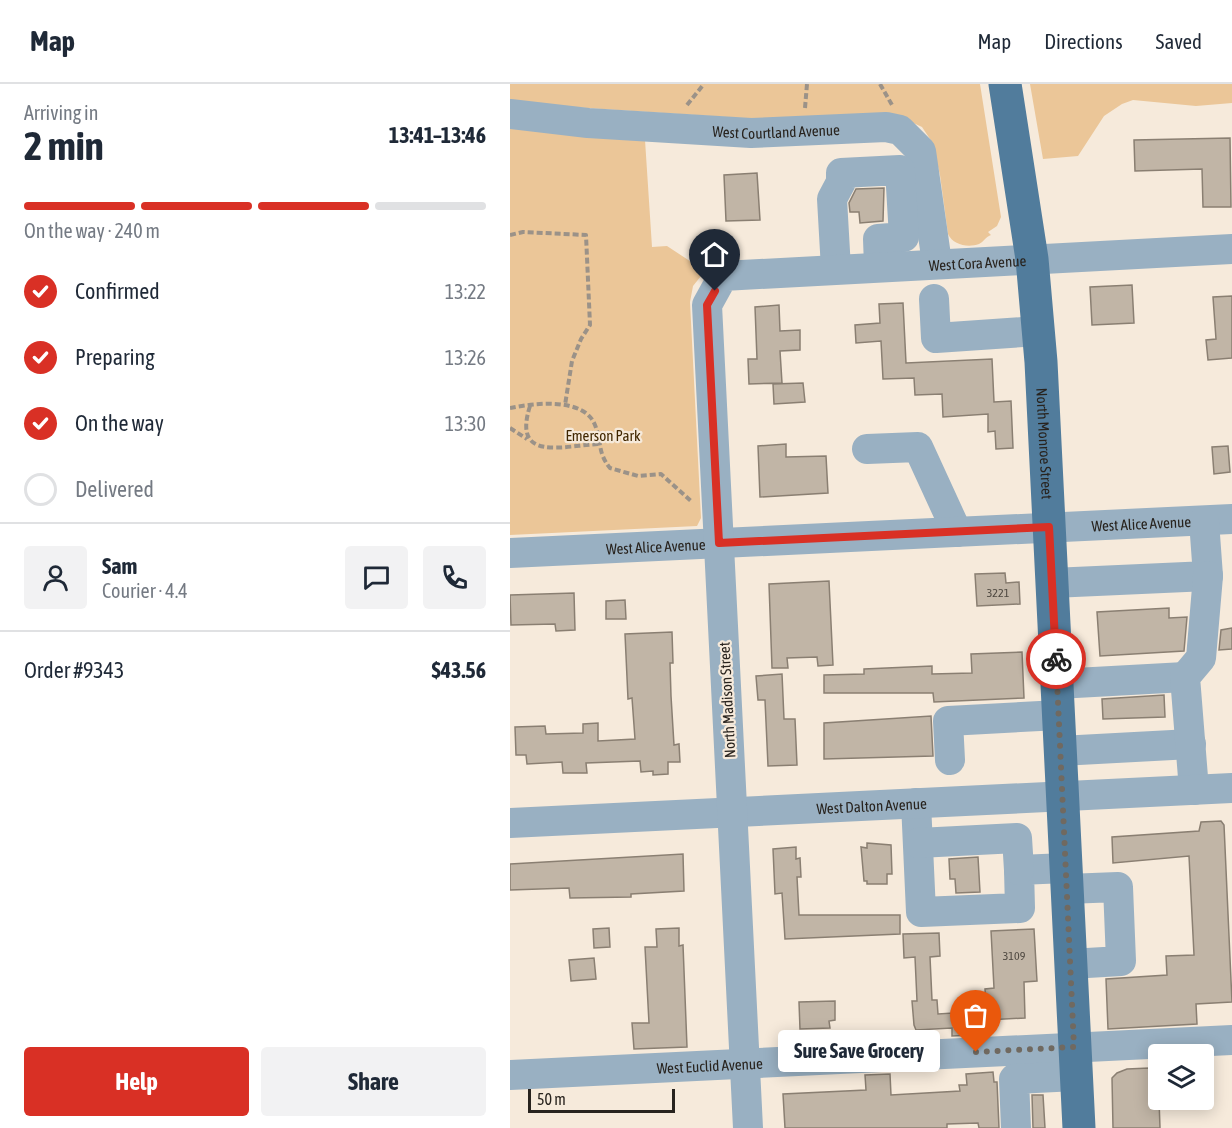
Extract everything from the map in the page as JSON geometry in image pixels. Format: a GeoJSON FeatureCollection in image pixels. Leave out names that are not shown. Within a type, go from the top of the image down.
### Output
{"type":"FeatureCollection","features":[{"type":"Feature","properties":{"kind":"main road","name":"North Monroe Street"},"geometry":{"type":"LineString","coordinates":[[1005,84],[1032,260],[1038,332],[1079,1128]]}},
{"type":"Feature","properties":{"kind":"street","name":"West Courtland Avenue"},"geometry":{"type":"LineString","coordinates":[[510,114],[588,123],[751,133],[886,127],[900,130],[921,151],[937,263]]}},
{"type":"Feature","properties":{"kind":"street"},"geometry":{"type":"LineString","coordinates":[[836,269],[832,199],[841,182],[841,173],[900,170],[904,237],[878,238],[879,266]]}},
{"type":"Feature","properties":{"kind":"street","name":"West Cora Avenue"},"geometry":{"type":"LineString","coordinates":[[723,276],[1232,249]]}},
{"type":"Feature","properties":{"kind":"street","name":"North Madison Street"},"geometry":{"type":"LineString","coordinates":[[723,276],[707,305],[748,1128]]}},
{"type":"Feature","properties":{"kind":"street"},"geometry":{"type":"LineString","coordinates":[[934,299],[936,338],[1038,332]]}},
{"type":"Feature","properties":{"kind":"street"},"geometry":{"type":"LineString","coordinates":[[867,449],[918,447],[957,532]]}},
{"type":"Feature","properties":{"kind":"street"},"geometry":{"type":"LineString","coordinates":[[950,760],[948,721],[1185,677],[1201,658],[1208,576],[1218,520]]}},
{"type":"Feature","properties":{"kind":"street","name":"West Alice Avenue"},"geometry":{"type":"LineString","coordinates":[[510,553],[1218,520]]}},
{"type":"Feature","properties":{"kind":"street"},"geometry":{"type":"LineString","coordinates":[[1052,583],[1208,576]]}},
{"type":"Feature","properties":{"kind":"street"},"geometry":{"type":"LineString","coordinates":[[1185,677],[1194,790]]}},
{"type":"Feature","properties":{"kind":"street"},"geometry":{"type":"LineString","coordinates":[[1060,751],[1191,744]]}},
{"type":"Feature","properties":{"kind":"street","name":"West Dalton Avenue"},"geometry":{"type":"LineString","coordinates":[[510,823],[1232,788]]}},
{"type":"Feature","properties":{"kind":"street"},"geometry":{"type":"LineString","coordinates":[[916,803],[921,912],[1020,908],[1017,838],[918,843]]}},
{"type":"Feature","properties":{"kind":"street"},"geometry":{"type":"LineString","coordinates":[[1019,870],[1118,887],[1121,961],[1070,964]]}},
{"type":"Feature","properties":{"kind":"street","name":"West Euclid Avenue"},"geometry":{"type":"LineString","coordinates":[[510,1075],[745,1064],[1075,1061],[1232,1040]]}},
{"type":"Feature","properties":{"kind":"street"},"geometry":{"type":"LineString","coordinates":[[1016,1128],[1014,1079],[1075,1061]]}},
{"type":"Feature","properties":{"kind":"path"},"geometry":{"type":"LineString","coordinates":[[684,109],[704,84]]}},
{"type":"Feature","properties":{"kind":"path"},"geometry":{"type":"LineString","coordinates":[[805,118],[807,84]]}},
{"type":"Feature","properties":{"kind":"path"},"geometry":{"type":"LineString","coordinates":[[880,84],[896,113]]}},
{"type":"Feature","properties":{"kind":"path"},"geometry":{"type":"LineString","coordinates":[[510,235],[534,232],[586,235],[590,325],[572,361],[565,405]]}},
{"type":"Feature","properties":{"kind":"path"},"geometry":{"type":"LineString","coordinates":[[510,408],[573,405],[592,418],[598,444],[610,468],[638,476],[661,474],[692,502]]}},
{"type":"Feature","properties":{"kind":"path"},"geometry":{"type":"LineString","coordinates":[[527,439],[524,429],[530,406]]}},
{"type":"Feature","properties":{"kind":"path"},"geometry":{"type":"LineString","coordinates":[[510,428],[544,447],[598,444]]}},
{"type":"Feature","properties":{"kind":"green space"},"geometry":{"type":"Polygon","coordinates":[[[510,84],[980,84],[1001,217],[997,226],[988,232],[991,235],[979,244],[966,245],[953,241],[948,234],[940,175],[932,142],[922,127],[896,115],[803,122],[510,103],[510,84]]]}},
{"type":"Feature","properties":{"kind":"green space"},"geometry":{"type":"Polygon","coordinates":[[[1030,84],[1232,84],[1232,103],[1196,106],[1133,100],[1122,104],[1104,116],[1078,156],[1043,159],[1030,84]]]}},
{"type":"Feature","properties":{"kind":"green space","name":"Emerson Park"},"geometry":{"type":"Polygon","coordinates":[[[510,124],[645,140],[652,247],[667,246],[705,271],[693,286],[690,302],[701,518],[697,526],[510,535],[510,124]]]}},
{"type":"Feature","properties":{"kind":"building"},"geometry":{"type":"Polygon","coordinates":[[[1230,138],[1231,207],[1203,207],[1202,169],[1135,171],[1134,140],[1230,138]]]}},
{"type":"Feature","properties":{"kind":"building"},"geometry":{"type":"Polygon","coordinates":[[[757,173],[760,220],[726,221],[724,175],[757,173]]]}},
{"type":"Feature","properties":{"kind":"building"},"geometry":{"type":"Polygon","coordinates":[[[884,188],[883,221],[860,223],[859,212],[850,212],[849,203],[856,189],[884,188]]]}},
{"type":"Feature","properties":{"kind":"building"},"geometry":{"type":"Polygon","coordinates":[[[1132,285],[1134,323],[1092,325],[1090,287],[1132,285]]]}},
{"type":"Feature","properties":{"kind":"building"},"geometry":{"type":"Polygon","coordinates":[[[1232,296],[1232,358],[1208,360],[1206,340],[1216,339],[1213,297],[1232,296]]]}},
{"type":"Feature","properties":{"kind":"building"},"geometry":{"type":"Polygon","coordinates":[[[903,303],[906,363],[992,359],[994,402],[1011,401],[1013,448],[996,449],[995,431],[988,432],[988,414],[943,417],[942,394],[915,395],[914,378],[883,379],[881,341],[856,343],[855,325],[880,323],[879,304],[903,303]]]}},
{"type":"Feature","properties":{"kind":"building"},"geometry":{"type":"Polygon","coordinates":[[[779,305],[780,331],[800,330],[800,350],[780,351],[782,383],[749,384],[748,359],[757,359],[755,307],[779,305]]]}},
{"type":"Feature","properties":{"kind":"building"},"geometry":{"type":"Polygon","coordinates":[[[803,383],[805,402],[774,404],[773,384],[803,383]]]}},
{"type":"Feature","properties":{"kind":"building"},"geometry":{"type":"Polygon","coordinates":[[[786,444],[786,457],[826,456],[828,493],[760,497],[758,446],[786,444]]]}},
{"type":"Feature","properties":{"kind":"building"},"geometry":{"type":"Polygon","coordinates":[[[1228,446],[1230,472],[1214,474],[1212,447],[1228,446]]]}},
{"type":"Feature","properties":{"kind":"building"},"geometry":{"type":"Polygon","coordinates":[[[1005,573],[1006,583],[1019,582],[1020,604],[977,606],[975,574],[1005,573]]]}},
{"type":"Feature","properties":{"kind":"building"},"geometry":{"type":"Polygon","coordinates":[[[829,581],[833,665],[818,666],[817,657],[787,658],[788,668],[772,668],[769,584],[829,581]]]}},
{"type":"Feature","properties":{"kind":"building"},"geometry":{"type":"Polygon","coordinates":[[[574,593],[575,630],[556,631],[555,624],[511,625],[510,595],[574,593]]]}},
{"type":"Feature","properties":{"kind":"building"},"geometry":{"type":"Polygon","coordinates":[[[625,600],[626,619],[606,619],[606,601],[625,600]]]}},
{"type":"Feature","properties":{"kind":"building"},"geometry":{"type":"Polygon","coordinates":[[[1169,608],[1169,618],[1187,617],[1184,651],[1100,656],[1097,612],[1169,608]]]}},
{"type":"Feature","properties":{"kind":"building"},"geometry":{"type":"Polygon","coordinates":[[[1232,628],[1232,649],[1219,650],[1221,630],[1232,628]]]}},
{"type":"Feature","properties":{"kind":"building"},"geometry":{"type":"Polygon","coordinates":[[[672,632],[673,663],[670,663],[674,745],[679,744],[680,762],[668,762],[668,774],[653,775],[653,771],[641,772],[640,761],[586,763],[587,773],[563,773],[562,762],[527,764],[526,755],[516,755],[515,727],[545,726],[546,734],[583,733],[583,724],[598,723],[598,741],[635,739],[632,698],[628,699],[625,634],[672,632]]]}},
{"type":"Feature","properties":{"kind":"building"},"geometry":{"type":"Polygon","coordinates":[[[1022,652],[1024,698],[934,702],[933,693],[824,693],[824,675],[864,674],[864,669],[932,666],[932,674],[972,673],[971,654],[1022,652]]]}},
{"type":"Feature","properties":{"kind":"building"},"geometry":{"type":"Polygon","coordinates":[[[782,674],[784,719],[795,719],[797,765],[768,766],[765,700],[758,700],[756,676],[782,674]]]}},
{"type":"Feature","properties":{"kind":"building"},"geometry":{"type":"Polygon","coordinates":[[[1164,695],[1165,717],[1103,719],[1102,699],[1164,695]]]}},
{"type":"Feature","properties":{"kind":"building"},"geometry":{"type":"Polygon","coordinates":[[[931,716],[933,756],[824,759],[824,723],[931,716]]]}},
{"type":"Feature","properties":{"kind":"building"},"geometry":{"type":"Polygon","coordinates":[[[1221,821],[1224,825],[1232,1002],[1196,1004],[1197,1024],[1108,1029],[1106,979],[1167,975],[1166,956],[1194,955],[1189,856],[1113,863],[1112,837],[1199,831],[1201,822],[1221,821]]]}},
{"type":"Feature","properties":{"kind":"building"},"geometry":{"type":"Polygon","coordinates":[[[867,843],[891,845],[892,874],[887,874],[887,884],[867,884],[867,881],[864,881],[861,847],[867,848],[867,843]]]}},
{"type":"Feature","properties":{"kind":"building"},"geometry":{"type":"Polygon","coordinates":[[[796,847],[796,859],[800,858],[801,877],[797,877],[799,915],[900,915],[900,934],[785,939],[782,893],[775,894],[773,849],[796,847]]]}},
{"type":"Feature","properties":{"kind":"building"},"geometry":{"type":"Polygon","coordinates":[[[683,854],[684,891],[631,894],[631,897],[570,898],[569,888],[510,890],[510,864],[683,854]]]}},
{"type":"Feature","properties":{"kind":"building"},"geometry":{"type":"Polygon","coordinates":[[[978,857],[980,892],[956,893],[955,879],[950,879],[949,859],[978,857]]]}},
{"type":"Feature","properties":{"kind":"building"},"geometry":{"type":"Polygon","coordinates":[[[609,928],[610,947],[594,948],[593,929],[609,928]]]}},
{"type":"Feature","properties":{"kind":"building"},"geometry":{"type":"Polygon","coordinates":[[[679,928],[679,946],[683,945],[687,1047],[634,1049],[632,1023],[649,1023],[645,947],[657,947],[656,929],[679,928]]]}},
{"type":"Feature","properties":{"kind":"building"},"geometry":{"type":"Polygon","coordinates":[[[1034,929],[1037,981],[1024,982],[1025,1018],[987,1020],[985,989],[994,988],[991,931],[1034,929]]]}},
{"type":"Feature","properties":{"kind":"building"},"geometry":{"type":"Polygon","coordinates":[[[939,933],[940,956],[930,957],[932,1000],[937,1000],[938,1014],[969,1012],[971,1035],[952,1036],[952,1028],[916,1030],[914,1025],[912,1001],[917,1001],[915,957],[904,958],[903,934],[939,933]]]}},
{"type":"Feature","properties":{"kind":"building"},"geometry":{"type":"Polygon","coordinates":[[[594,958],[596,979],[571,981],[569,960],[594,958]]]}},
{"type":"Feature","properties":{"kind":"building"},"geometry":{"type":"Polygon","coordinates":[[[835,1001],[835,1020],[829,1021],[830,1028],[800,1029],[799,1002],[835,1001]]]}},
{"type":"Feature","properties":{"kind":"building"},"geometry":{"type":"Polygon","coordinates":[[[1148,1068],[1148,1110],[1159,1110],[1160,1128],[1113,1128],[1112,1078],[1127,1069],[1148,1068]]]}},
{"type":"Feature","properties":{"kind":"building"},"geometry":{"type":"Polygon","coordinates":[[[993,1072],[994,1082],[997,1082],[999,1128],[979,1128],[978,1123],[947,1124],[947,1128],[785,1128],[783,1094],[866,1090],[865,1075],[890,1074],[891,1095],[960,1091],[959,1085],[967,1085],[966,1074],[993,1072]]]}},
{"type":"Feature","properties":{"kind":"building"},"geometry":{"type":"Polygon","coordinates":[[[1032,1095],[1043,1095],[1045,1128],[1033,1128],[1032,1095]]]}},
{"type":"Feature","properties":{"kind":"way so far"},"geometry":{"type":"LineString","coordinates":[[976,1052],[1074,1047],[1056,659]]}},
{"type":"Feature","properties":{"kind":"place","name":"Sure Save Grocery"},"geometry":{"type":"Point","coordinates":[976,1052]}},
{"type":"Feature","properties":{"kind":"route"},"geometry":{"type":"LineString","coordinates":[[715,291],[707,305],[719,543],[1049,527],[1056,659]]}}]}
